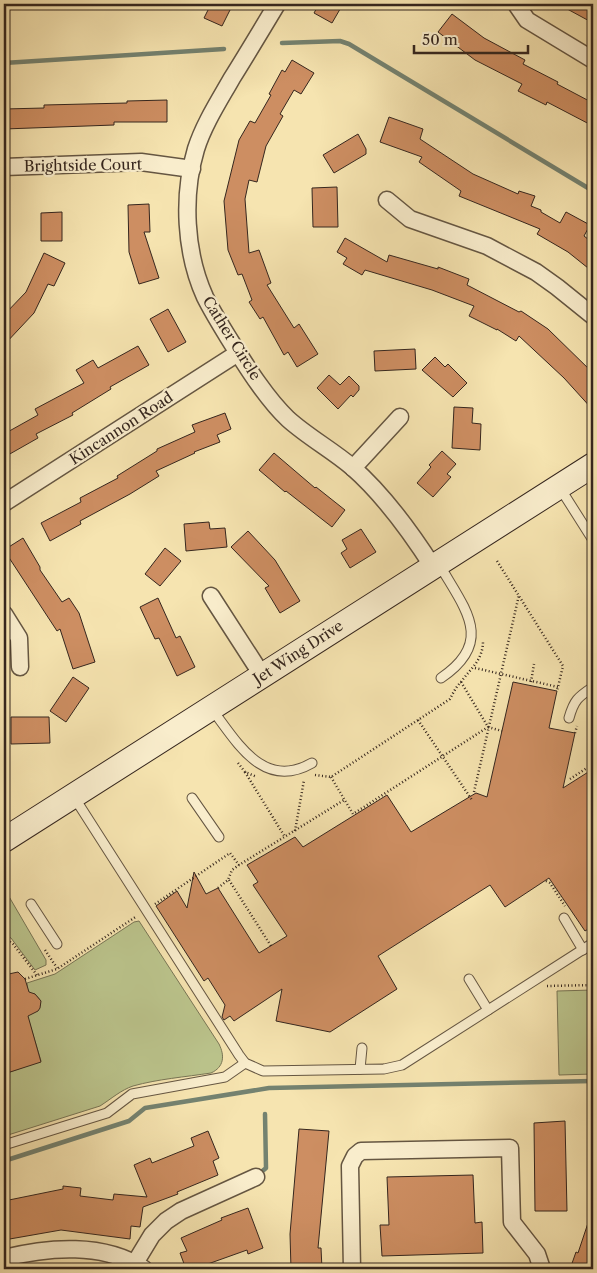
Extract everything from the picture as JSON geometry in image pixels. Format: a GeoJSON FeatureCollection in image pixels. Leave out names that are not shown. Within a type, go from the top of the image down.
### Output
{"type":"FeatureCollection","features":[{"type":"Feature","properties":{"kind":"main road","name":"Jet Wing Drive"},"geometry":{"type":"LineString","coordinates":[[4,840],[593,465]]}},
{"type":"Feature","properties":{"kind":"street","name":"Cather Circle"},"geometry":{"type":"LineString","coordinates":[[277,4],[215,106],[196,150],[188,210],[192,256],[205,296],[213,313],[238,353],[276,406],[296,425],[332,450],[378,492],[436,565]]}},
{"type":"Feature","properties":{"kind":"street"},"geometry":{"type":"LineString","coordinates":[[516,4],[527,20],[593,60]]}},
{"type":"Feature","properties":{"kind":"street","name":"Brightside Court"},"geometry":{"type":"LineString","coordinates":[[4,167],[141,162],[192,169]]}},
{"type":"Feature","properties":{"kind":"street"},"geometry":{"type":"LineString","coordinates":[[387,200],[410,219],[487,246],[536,272],[593,316]]}},
{"type":"Feature","properties":{"kind":"street","name":"Kincannon Road"},"geometry":{"type":"LineString","coordinates":[[4,503],[238,353]]}},
{"type":"Feature","properties":{"kind":"street"},"geometry":{"type":"LineString","coordinates":[[353,468],[400,417]]}},
{"type":"Feature","properties":{"kind":"street"},"geometry":{"type":"LineString","coordinates":[[211,596],[262,675]]}},
{"type":"Feature","properties":{"kind":"street"},"geometry":{"type":"LineString","coordinates":[[4,614],[19,638],[20,667]]}},
{"type":"Feature","properties":{"kind":"street"},"geometry":{"type":"LineString","coordinates":[[352,1269],[350,1166],[355,1156],[361,1150],[510,1148],[512,1222],[537,1254],[542,1269]]}},
{"type":"Feature","properties":{"kind":"street"},"geometry":{"type":"LineString","coordinates":[[4,1258],[45,1251],[94,1251],[117,1256],[139,1266],[152,1235],[166,1221],[181,1211],[256,1177]]}},
{"type":"Feature","properties":{"kind":"lane"},"geometry":{"type":"LineString","coordinates":[[559,487],[593,540]]}},
{"type":"Feature","properties":{"kind":"lane"},"geometry":{"type":"LineString","coordinates":[[436,565],[463,606],[471,627],[468,654],[454,670],[441,678]]}},
{"type":"Feature","properties":{"kind":"lane"},"geometry":{"type":"LineString","coordinates":[[569,718],[577,698],[593,688]]}},
{"type":"Feature","properties":{"kind":"lane"},"geometry":{"type":"LineString","coordinates":[[211,708],[244,751],[262,766],[285,771],[304,768],[312,763]]}},
{"type":"Feature","properties":{"kind":"lane"},"geometry":{"type":"LineString","coordinates":[[73,796],[239,1055],[245,1063],[263,1071],[384,1069],[402,1065],[593,943]]}},
{"type":"Feature","properties":{"kind":"lane"},"geometry":{"type":"LineString","coordinates":[[192,798],[219,837]]}},
{"type":"Feature","properties":{"kind":"lane"},"geometry":{"type":"LineString","coordinates":[[31,904],[57,944]]}},
{"type":"Feature","properties":{"kind":"lane"},"geometry":{"type":"LineString","coordinates":[[564,918],[583,950]]}},
{"type":"Feature","properties":{"kind":"lane"},"geometry":{"type":"LineString","coordinates":[[469,979],[488,1010]]}},
{"type":"Feature","properties":{"kind":"lane"},"geometry":{"type":"LineString","coordinates":[[360,1070],[362,1048]]}},
{"type":"Feature","properties":{"kind":"lane"},"geometry":{"type":"LineString","coordinates":[[4,1145],[107,1113],[132,1094],[225,1077],[245,1063]]}},
{"type":"Feature","properties":{"kind":"path"},"geometry":{"type":"LineString","coordinates":[[474,668],[558,689],[563,666],[497,561]]}},
{"type":"Feature","properties":{"kind":"path"},"geometry":{"type":"LineString","coordinates":[[474,792],[519,595]]}},
{"type":"Feature","properties":{"kind":"path"},"geometry":{"type":"LineString","coordinates":[[298,781],[315,774],[331,777],[450,699],[460,682],[474,668],[482,654],[484,639]]}},
{"type":"Feature","properties":{"kind":"path"},"geometry":{"type":"LineString","coordinates":[[531,682],[534,664]]}},
{"type":"Feature","properties":{"kind":"path"},"geometry":{"type":"LineString","coordinates":[[460,682],[488,727]]}},
{"type":"Feature","properties":{"kind":"path"},"geometry":{"type":"LineString","coordinates":[[588,707],[593,715]]}},
{"type":"Feature","properties":{"kind":"path"},"geometry":{"type":"LineString","coordinates":[[418,720],[472,800]]}},
{"type":"Feature","properties":{"kind":"path"},"geometry":{"type":"LineString","coordinates":[[331,777],[353,814],[488,727],[502,730]]}},
{"type":"Feature","properties":{"kind":"path"},"geometry":{"type":"LineString","coordinates":[[587,768],[593,755]]}},
{"type":"Feature","properties":{"kind":"path"},"geometry":{"type":"LineString","coordinates":[[235,758],[285,837]]}},
{"type":"Feature","properties":{"kind":"path"},"geometry":{"type":"LineString","coordinates":[[570,779],[593,764]]}},
{"type":"Feature","properties":{"kind":"path"},"geometry":{"type":"LineString","coordinates":[[245,772],[258,778]]}},
{"type":"Feature","properties":{"kind":"path"},"geometry":{"type":"LineString","coordinates":[[295,831],[304,780]]}},
{"type":"Feature","properties":{"kind":"path"},"geometry":{"type":"LineString","coordinates":[[218,888],[228,880],[232,870],[239,865],[344,800]]}},
{"type":"Feature","properties":{"kind":"path"},"geometry":{"type":"LineString","coordinates":[[25,979],[58,969],[230,854],[239,865]]}},
{"type":"Feature","properties":{"kind":"path"},"geometry":{"type":"LineString","coordinates":[[228,880],[270,946]]}},
{"type":"Feature","properties":{"kind":"path"},"geometry":{"type":"LineString","coordinates":[[4,944],[8,941],[13,944],[37,975]]}},
{"type":"Feature","properties":{"kind":"path"},"geometry":{"type":"LineString","coordinates":[[538,978],[542,986],[593,985]]}},
{"type":"Feature","properties":{"kind":"green space"},"geometry":{"type":"Polygon","coordinates":[[[4,888],[46,960],[46,965],[35,970],[11,938],[4,939],[4,888]]]}},
{"type":"Feature","properties":{"kind":"green space"},"geometry":{"type":"Polygon","coordinates":[[[139,921],[219,1044],[223,1057],[219,1068],[211,1073],[133,1086],[120,1092],[100,1106],[8,1135],[4,1124],[4,1074],[41,1061],[27,1015],[38,1009],[40,1001],[35,994],[28,994],[27,983],[55,974],[134,922],[139,921]]]}},
{"type":"Feature","properties":{"kind":"green space"},"geometry":{"type":"Polygon","coordinates":[[[593,990],[593,1074],[559,1075],[557,991],[593,990]]]}},
{"type":"Feature","properties":{"kind":"building"},"geometry":{"type":"Polygon","coordinates":[[[211,4],[233,4],[222,26],[204,18],[211,4]]]}},
{"type":"Feature","properties":{"kind":"building"},"geometry":{"type":"Polygon","coordinates":[[[319,4],[343,4],[332,23],[314,13],[319,4]]]}},
{"type":"Feature","properties":{"kind":"building"},"geometry":{"type":"Polygon","coordinates":[[[558,4],[593,4],[593,23],[558,4]]]}},
{"type":"Feature","properties":{"kind":"building"},"geometry":{"type":"Polygon","coordinates":[[[452,14],[484,38],[525,60],[523,64],[593,103],[593,126],[547,102],[546,105],[518,91],[522,84],[475,60],[438,32],[452,14]]]}},
{"type":"Feature","properties":{"kind":"building"},"geometry":{"type":"Polygon","coordinates":[[[292,60],[314,73],[301,94],[294,90],[280,114],[283,116],[266,146],[257,182],[249,180],[245,199],[249,253],[259,250],[271,283],[267,285],[294,328],[299,324],[318,354],[297,367],[288,352],[284,355],[263,317],[260,319],[249,302],[252,300],[242,274],[238,275],[228,250],[224,201],[239,140],[250,121],[255,123],[271,95],[269,94],[282,70],[285,72],[292,60]]]}},
{"type":"Feature","properties":{"kind":"building"},"geometry":{"type":"Polygon","coordinates":[[[167,100],[167,122],[114,122],[114,125],[4,129],[4,109],[44,108],[44,105],[167,100]]]}},
{"type":"Feature","properties":{"kind":"building"},"geometry":{"type":"Polygon","coordinates":[[[389,117],[423,129],[420,139],[473,174],[518,194],[519,191],[535,196],[531,206],[541,210],[541,212],[560,223],[566,212],[590,225],[584,236],[593,243],[593,272],[568,252],[537,234],[540,229],[459,196],[461,191],[419,162],[422,157],[380,142],[389,117]]]}},
{"type":"Feature","properties":{"kind":"building"},"geometry":{"type":"Polygon","coordinates":[[[358,134],[366,149],[366,154],[334,173],[323,155],[358,134]]]}},
{"type":"Feature","properties":{"kind":"building"},"geometry":{"type":"Polygon","coordinates":[[[337,187],[338,227],[313,227],[312,188],[337,187]]]}},
{"type":"Feature","properties":{"kind":"building"},"geometry":{"type":"Polygon","coordinates":[[[149,204],[150,232],[144,232],[159,278],[139,284],[129,252],[128,205],[149,204]]]}},
{"type":"Feature","properties":{"kind":"building"},"geometry":{"type":"Polygon","coordinates":[[[62,212],[62,241],[41,241],[41,213],[62,212]]]}},
{"type":"Feature","properties":{"kind":"building"},"geometry":{"type":"Polygon","coordinates":[[[345,238],[387,262],[389,255],[438,269],[438,267],[469,279],[467,285],[519,312],[521,311],[548,329],[593,373],[593,410],[564,378],[519,336],[516,341],[497,329],[469,316],[474,306],[432,290],[365,270],[362,275],[343,264],[347,258],[337,252],[345,238]]]}},
{"type":"Feature","properties":{"kind":"building"},"geometry":{"type":"Polygon","coordinates":[[[44,253],[65,263],[54,286],[48,284],[34,313],[4,345],[4,315],[26,292],[44,253]]]}},
{"type":"Feature","properties":{"kind":"building"},"geometry":{"type":"Polygon","coordinates":[[[168,309],[186,342],[168,352],[150,319],[168,309]]]}},
{"type":"Feature","properties":{"kind":"building"},"geometry":{"type":"Polygon","coordinates":[[[138,346],[149,365],[110,387],[111,389],[72,413],[73,415],[36,434],[38,438],[8,455],[4,447],[4,434],[38,415],[35,409],[84,383],[76,370],[93,360],[98,368],[138,346]]]}},
{"type":"Feature","properties":{"kind":"building"},"geometry":{"type":"Polygon","coordinates":[[[415,349],[416,369],[375,371],[374,351],[415,349]]]}},
{"type":"Feature","properties":{"kind":"building"},"geometry":{"type":"Polygon","coordinates":[[[435,357],[445,367],[448,364],[467,383],[453,397],[422,370],[435,357]]]}},
{"type":"Feature","properties":{"kind":"building"},"geometry":{"type":"Polygon","coordinates":[[[329,375],[340,385],[349,376],[359,386],[359,390],[353,397],[351,395],[338,409],[317,388],[329,375]]]}},
{"type":"Feature","properties":{"kind":"building"},"geometry":{"type":"Polygon","coordinates":[[[454,407],[473,408],[472,423],[481,424],[480,450],[452,448],[454,407]]]}},
{"type":"Feature","properties":{"kind":"building"},"geometry":{"type":"Polygon","coordinates":[[[225,413],[231,429],[217,435],[220,442],[194,452],[156,471],[159,476],[80,521],[81,524],[50,541],[41,523],[81,502],[80,498],[118,478],[117,476],[157,451],[157,449],[195,432],[192,425],[225,413]]]}},
{"type":"Feature","properties":{"kind":"building"},"geometry":{"type":"Polygon","coordinates":[[[442,451],[456,464],[447,474],[451,477],[433,497],[417,483],[431,467],[429,465],[442,451]]]}},
{"type":"Feature","properties":{"kind":"building"},"geometry":{"type":"Polygon","coordinates":[[[274,453],[315,488],[345,510],[332,527],[259,470],[274,453]]]}},
{"type":"Feature","properties":{"kind":"building"},"geometry":{"type":"Polygon","coordinates":[[[209,522],[210,529],[225,528],[227,547],[186,551],[184,524],[209,522]]]}},
{"type":"Feature","properties":{"kind":"building"},"geometry":{"type":"Polygon","coordinates":[[[361,529],[376,552],[350,568],[341,553],[347,549],[342,540],[361,529]]]}},
{"type":"Feature","properties":{"kind":"building"},"geometry":{"type":"Polygon","coordinates":[[[248,531],[275,560],[300,601],[280,613],[265,588],[269,586],[231,547],[248,531]]]}},
{"type":"Feature","properties":{"kind":"building"},"geometry":{"type":"Polygon","coordinates":[[[23,538],[40,570],[62,602],[69,598],[79,613],[95,662],[73,669],[60,629],[57,631],[4,550],[23,538]]]}},
{"type":"Feature","properties":{"kind":"building"},"geometry":{"type":"Polygon","coordinates":[[[165,548],[181,561],[160,586],[145,574],[165,548]]]}},
{"type":"Feature","properties":{"kind":"building"},"geometry":{"type":"Polygon","coordinates":[[[158,598],[176,638],[180,636],[195,667],[177,676],[159,638],[155,639],[140,607],[158,598]]]}},
{"type":"Feature","properties":{"kind":"building"},"geometry":{"type":"Polygon","coordinates":[[[73,677],[89,688],[66,722],[50,711],[73,677]]]}},
{"type":"Feature","properties":{"kind":"building"},"geometry":{"type":"Polygon","coordinates":[[[513,682],[557,691],[549,728],[575,733],[563,788],[593,769],[593,926],[585,931],[549,878],[505,907],[490,885],[378,956],[397,989],[330,1032],[276,1021],[282,989],[234,1021],[230,1016],[224,1020],[222,1017],[225,1005],[208,978],[204,981],[156,906],[177,891],[187,908],[194,872],[206,894],[218,888],[259,953],[287,936],[253,885],[258,882],[247,865],[295,837],[303,847],[387,795],[411,832],[476,793],[487,797],[513,682]]]}},
{"type":"Feature","properties":{"kind":"building"},"geometry":{"type":"Polygon","coordinates":[[[11,717],[49,717],[50,743],[11,744],[11,717]]]}},
{"type":"Feature","properties":{"kind":"building"},"geometry":{"type":"Polygon","coordinates":[[[18,972],[25,979],[29,992],[35,994],[41,1001],[38,1011],[28,1016],[41,1062],[4,1074],[4,975],[18,972]]]}},
{"type":"Feature","properties":{"kind":"building"},"geometry":{"type":"Polygon","coordinates":[[[565,1121],[567,1211],[535,1211],[534,1123],[565,1121]]]}},
{"type":"Feature","properties":{"kind":"building"},"geometry":{"type":"Polygon","coordinates":[[[299,1129],[329,1131],[318,1248],[321,1248],[322,1269],[291,1269],[290,1234],[299,1129]]]}},
{"type":"Feature","properties":{"kind":"building"},"geometry":{"type":"Polygon","coordinates":[[[208,1131],[219,1158],[213,1161],[218,1175],[177,1192],[178,1194],[143,1207],[140,1227],[131,1226],[130,1239],[61,1230],[4,1240],[4,1201],[63,1189],[63,1186],[81,1188],[80,1196],[113,1200],[114,1194],[147,1197],[134,1165],[150,1158],[152,1163],[194,1146],[191,1138],[208,1131]]]}},
{"type":"Feature","properties":{"kind":"building"},"geometry":{"type":"Polygon","coordinates":[[[473,1175],[475,1223],[482,1222],[483,1253],[382,1256],[380,1225],[389,1225],[387,1177],[473,1175]]]}},
{"type":"Feature","properties":{"kind":"building"},"geometry":{"type":"Polygon","coordinates":[[[248,1208],[263,1248],[248,1254],[247,1250],[205,1265],[207,1269],[186,1269],[180,1253],[187,1251],[181,1238],[222,1220],[221,1218],[248,1208]]]}},
{"type":"Feature","properties":{"kind":"building"},"geometry":{"type":"Polygon","coordinates":[[[591,1214],[593,1215],[593,1269],[570,1269],[576,1252],[578,1253],[591,1214]]]}},
{"type":"Feature","properties":{"kind":"waterway"},"geometry":{"type":"LineString","coordinates":[[282,43],[340,41],[349,44],[593,191]]}},
{"type":"Feature","properties":{"kind":"waterway"},"geometry":{"type":"LineString","coordinates":[[4,63],[224,49]]}},
{"type":"Feature","properties":{"kind":"waterway"},"geometry":{"type":"LineString","coordinates":[[4,1161],[129,1121],[145,1108],[269,1088],[593,1081]]}},
{"type":"Feature","properties":{"kind":"waterway"},"geometry":{"type":"LineString","coordinates":[[259,1174],[266,1168],[265,1114]]}}]}
